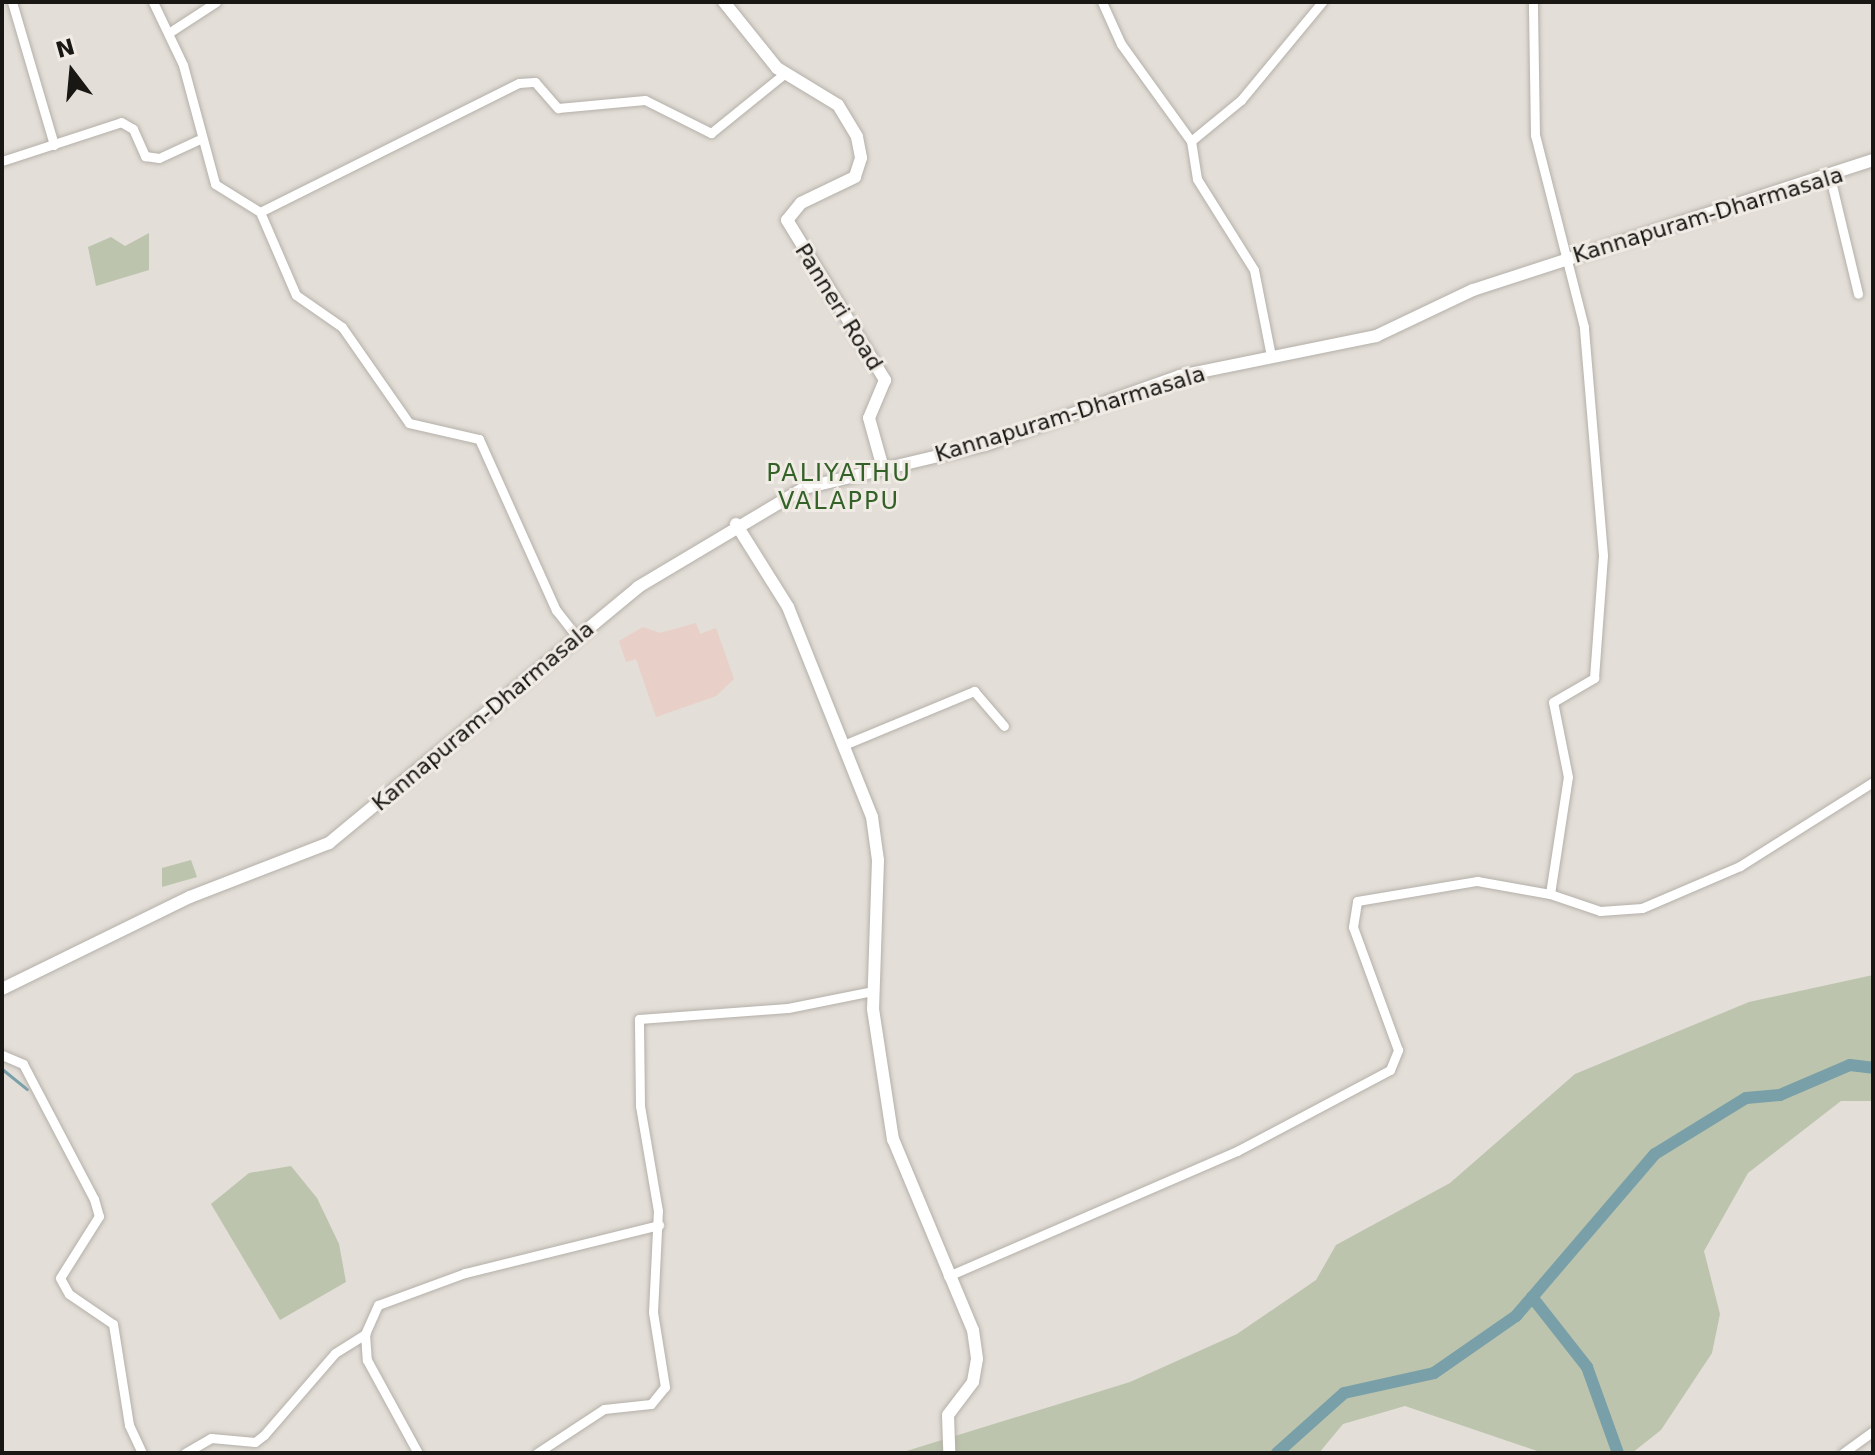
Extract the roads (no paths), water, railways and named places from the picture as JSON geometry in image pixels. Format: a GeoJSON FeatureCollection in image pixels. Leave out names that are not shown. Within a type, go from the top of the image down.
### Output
{"type":"FeatureCollection","features":[{"type":"Feature","properties":{"kind":"main road","name":"Panneri Road"},"geometry":{"type":"LineString","coordinates":[[730,3],[785,73],[838,105],[857,137],[861,158],[855,177],[801,203],[787,220],[885,380],[869,418],[883,468]]}},
{"type":"Feature","properties":{"kind":"main road","name":"Kannapuram-Dharmasala"},"geometry":{"type":"LineString","coordinates":[[2,989],[97,939],[329,843],[577,637],[736,524],[804,488],[985,445],[1180,376],[1376,336],[1473,290],[1830,177],[1873,160]]}},
{"type":"Feature","properties":{"kind":"main road"},"geometry":{"type":"LineString","coordinates":[[736,524],[788,607],[862,779],[878,860],[873,991],[893,1139],[948,1276],[977,1359],[973,1382],[948,1415],[949,1453]]}},
{"type":"Feature","properties":{"kind":"street"},"geometry":{"type":"LineString","coordinates":[[12,2],[54,145]]}},
{"type":"Feature","properties":{"kind":"street"},"geometry":{"type":"LineString","coordinates":[[153,2],[170,32],[198,140],[215,184],[260,212],[296,295],[342,327],[409,423],[479,439],[556,610],[577,637]]}},
{"type":"Feature","properties":{"kind":"street"},"geometry":{"type":"LineString","coordinates":[[170,32],[216,2]]}},
{"type":"Feature","properties":{"kind":"street"},"geometry":{"type":"LineString","coordinates":[[1102,2],[1128,56],[1191,141],[1197,179],[1254,270],[1271,356]]}},
{"type":"Feature","properties":{"kind":"street"},"geometry":{"type":"LineString","coordinates":[[1191,141],[1241,100],[1322,2]]}},
{"type":"Feature","properties":{"kind":"street"},"geometry":{"type":"LineString","coordinates":[[1533,2],[1535,135],[1562,261],[1584,327],[1596,408],[1602,614],[1594,678],[1553,702],[1568,777],[1550,894]]}},
{"type":"Feature","properties":{"kind":"street"},"geometry":{"type":"LineString","coordinates":[[260,212],[519,83],[535,82],[558,108],[645,100],[711,133],[785,73]]}},
{"type":"Feature","properties":{"kind":"street"},"geometry":{"type":"LineString","coordinates":[[2,161],[121,122],[133,129],[145,156],[159,158],[198,140]]}},
{"type":"Feature","properties":{"kind":"street"},"geometry":{"type":"LineString","coordinates":[[1830,177],[1858,294]]}},
{"type":"Feature","properties":{"kind":"street"},"geometry":{"type":"LineString","coordinates":[[846,744],[974,691],[1004,726]]}},
{"type":"Feature","properties":{"kind":"street"},"geometry":{"type":"LineString","coordinates":[[948,1276],[1237,1151],[1390,1070],[1398,1050],[1353,927],[1357,901],[1477,881],[1550,894],[1600,911],[1642,908],[1740,866],[1873,782]]}},
{"type":"Feature","properties":{"kind":"street"},"geometry":{"type":"LineString","coordinates":[[537,1453],[604,1409],[651,1404],[665,1387],[653,1312],[659,1225],[640,1106],[639,1019],[788,1008],[873,991]]}},
{"type":"Feature","properties":{"kind":"street"},"geometry":{"type":"LineString","coordinates":[[2,1055],[23,1064],[94,1199],[99,1216],[60,1278],[69,1294],[113,1324],[129,1425],[142,1453]]}},
{"type":"Feature","properties":{"kind":"street"},"geometry":{"type":"LineString","coordinates":[[418,1453],[367,1360],[365,1334],[378,1305],[422,1288],[659,1225]]}},
{"type":"Feature","properties":{"kind":"street"},"geometry":{"type":"LineString","coordinates":[[185,1453],[211,1438],[255,1442],[335,1353],[365,1334]]}},
{"type":"Feature","properties":{"kind":"street"},"geometry":{"type":"LineString","coordinates":[[1843,1453],[1873,1431]]}},
{"type":"Feature","properties":{"kind":"waterway"},"geometry":{"type":"LineString","coordinates":[[1277,1453],[1344,1393],[1434,1373],[1516,1316],[1655,1154],[1746,1098],[1780,1095],[1850,1065],[1873,1068]]}},
{"type":"Feature","properties":{"kind":"waterway"},"geometry":{"type":"LineString","coordinates":[[2,1069],[27,1089]]}},
{"type":"Feature","properties":{"kind":"waterway"},"geometry":{"type":"LineString","coordinates":[[1532,1297],[1587,1367],[1618,1453]]}},
{"type":"Feature","properties":{"kind":"district","name":"PALIYATHU VALAPPU"},"geometry":{"type":"Point","coordinates":[839,488]}}]}
